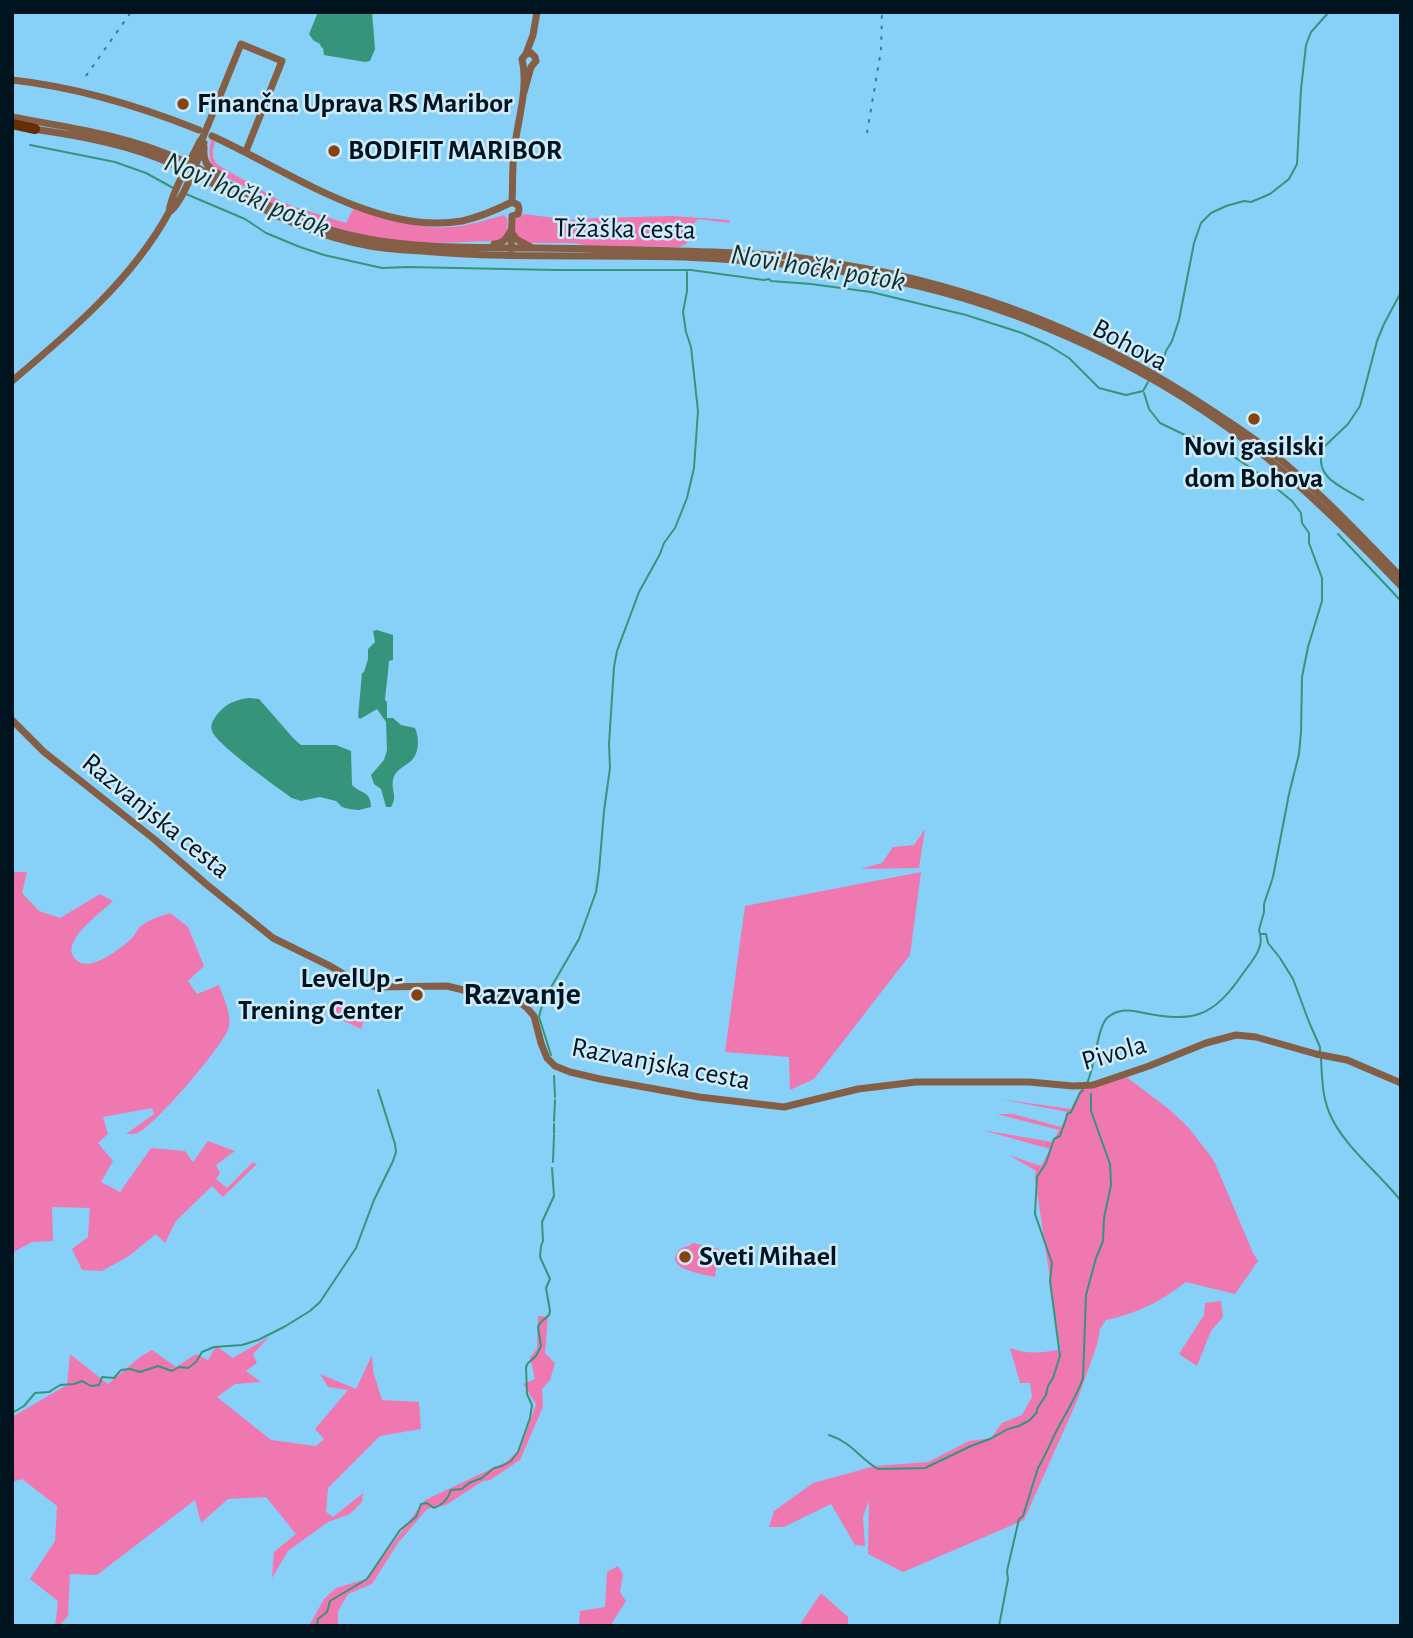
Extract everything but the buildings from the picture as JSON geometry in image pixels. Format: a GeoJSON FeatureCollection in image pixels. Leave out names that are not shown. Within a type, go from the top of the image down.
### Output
{"type":"FeatureCollection","features":[{"type":"Feature","properties":{"kind":"highway"},"geometry":{"type":"LineString","coordinates":[[12,125],[35,129]]}},
{"type":"Feature","properties":{"kind":"street"},"geometry":{"type":"LineString","coordinates":[[511,252],[509,210],[514,151],[527,66],[522,59],[530,54],[537,12]]}},
{"type":"Feature","properties":{"kind":"street"},"geometry":{"type":"LineString","coordinates":[[12,382],[70,330],[145,252],[169,212],[174,209],[241,44],[282,61],[246,151]]}},
{"type":"Feature","properties":{"kind":"street"},"geometry":{"type":"LineString","coordinates":[[527,66],[536,61],[530,54]]}},
{"type":"Feature","properties":{"kind":"street"},"geometry":{"type":"LineString","coordinates":[[12,79],[70,90],[143,109],[202,137]]}},
{"type":"Feature","properties":{"kind":"street","name":"Tržaška cesta"},"geometry":{"type":"LineString","coordinates":[[12,117],[92,131],[158,150],[285,220],[317,233],[371,246],[430,252],[778,259]]}},
{"type":"Feature","properties":{"kind":"street","name":"Tržaška cesta"},"geometry":{"type":"LineString","coordinates":[[35,129],[97,140],[190,168],[230,184],[287,214],[321,228],[371,240],[511,252],[532,248],[660,250],[778,259]]}},
{"type":"Feature","properties":{"kind":"street"},"geometry":{"type":"LineString","coordinates":[[212,136],[347,203],[408,220],[446,223],[509,210]]}},
{"type":"Feature","properties":{"kind":"street"},"geometry":{"type":"LineString","coordinates":[[202,137],[206,164],[230,184]]}},
{"type":"Feature","properties":{"kind":"street"},"geometry":{"type":"LineString","coordinates":[[141,153],[177,172],[182,185]]}},
{"type":"Feature","properties":{"kind":"street"},"geometry":{"type":"LineString","coordinates":[[477,247],[500,244],[511,230]]}},
{"type":"Feature","properties":{"kind":"street"},"geometry":{"type":"LineString","coordinates":[[511,230],[516,239],[532,248]]}},
{"type":"Feature","properties":{"kind":"street","name":"Bohova"},"geometry":{"type":"LineString","coordinates":[[778,259],[890,279],[964,298],[1052,330],[1147,373],[1245,432],[1270,451],[1337,512],[1401,577]]}},
{"type":"Feature","properties":{"kind":"street","name":"Bohova"},"geometry":{"type":"LineString","coordinates":[[1156,378],[1266,458],[1335,519],[1401,586]]}},
{"type":"Feature","properties":{"kind":"street","name":"Razvanjska cesta"},"geometry":{"type":"LineString","coordinates":[[12,720],[44,752],[273,938],[354,980],[376,988],[447,986],[516,1000],[534,1016],[548,1059],[555,1066],[569,1072],[699,1097],[784,1107],[858,1089],[916,1082],[972,1082]]}},
{"type":"Feature","properties":{"kind":"street","name":"Pivola"},"geometry":{"type":"LineString","coordinates":[[972,1082],[1094,1085],[1221,1038],[1236,1035],[1256,1037],[1347,1060],[1401,1083]]}},
{"type":"Feature","properties":{"kind":"shaded area"},"geometry":{"type":"Polygon","coordinates":[[[318,12],[372,12],[375,49],[370,61],[324,55],[323,48],[309,34],[318,12]]]}},
{"type":"Feature","properties":{"kind":"shaded area"},"geometry":{"type":"Polygon","coordinates":[[[211,140],[215,142],[213,154],[218,165],[280,201],[346,223],[353,209],[426,227],[464,225],[504,215],[507,218],[507,231],[499,241],[429,243],[342,231],[305,219],[270,203],[217,172],[210,160],[211,140]]]}},
{"type":"Feature","properties":{"kind":"shaded area"},"geometry":{"type":"Polygon","coordinates":[[[524,214],[571,220],[673,216],[729,220],[730,223],[698,219],[688,225],[685,238],[688,239],[687,243],[680,247],[590,246],[573,243],[529,243],[518,239],[514,229],[515,220],[524,214]]]}},
{"type":"Feature","properties":{"kind":"shaded area"},"geometry":{"type":"Polygon","coordinates":[[[373,631],[393,635],[393,660],[389,661],[385,700],[387,718],[415,728],[418,740],[415,756],[394,776],[394,800],[391,807],[386,807],[381,789],[374,784],[371,775],[384,760],[387,750],[386,722],[377,709],[360,719],[358,717],[362,673],[368,659],[368,649],[375,642],[373,631]]]}},
{"type":"Feature","properties":{"kind":"shaded area"},"geometry":{"type":"Polygon","coordinates":[[[249,698],[259,699],[301,745],[336,745],[351,751],[352,785],[367,795],[371,807],[349,809],[336,801],[320,797],[301,801],[292,798],[224,746],[212,731],[213,721],[226,706],[249,698]]]}},
{"type":"Feature","properties":{"kind":"shaded area"},"geometry":{"type":"Polygon","coordinates":[[[925,829],[919,868],[860,869],[882,863],[893,847],[914,845],[925,829]]]}},
{"type":"Feature","properties":{"kind":"shaded area"},"geometry":{"type":"Polygon","coordinates":[[[27,872],[22,893],[39,911],[60,918],[100,894],[113,901],[85,926],[73,942],[73,956],[81,963],[93,963],[107,957],[131,939],[143,925],[170,913],[188,927],[204,966],[188,981],[197,994],[219,985],[228,1011],[230,1022],[225,1036],[158,1117],[137,1133],[126,1134],[154,1114],[152,1108],[103,1117],[108,1134],[98,1143],[113,1161],[101,1182],[120,1192],[151,1148],[185,1151],[193,1162],[208,1141],[235,1151],[216,1165],[220,1173],[216,1179],[227,1188],[253,1162],[257,1164],[223,1197],[212,1186],[176,1221],[165,1243],[156,1234],[129,1256],[102,1271],[82,1270],[72,1249],[88,1237],[90,1208],[52,1207],[53,1241],[32,1242],[12,1253],[12,874],[27,872]]]}},
{"type":"Feature","properties":{"kind":"shaded area"},"geometry":{"type":"Polygon","coordinates":[[[921,872],[910,955],[814,1079],[790,1090],[789,1057],[725,1052],[745,906],[921,872]]]}},
{"type":"Feature","properties":{"kind":"shaded area"},"geometry":{"type":"Polygon","coordinates":[[[335,1000],[366,1013],[361,1029],[329,1014],[335,1000]]]}},
{"type":"Feature","properties":{"kind":"shaded area"},"geometry":{"type":"Polygon","coordinates":[[[1124,1075],[1188,1127],[1215,1163],[1258,1261],[1235,1294],[1186,1282],[1148,1306],[1106,1320],[1100,1329],[1077,1401],[1024,1520],[903,1572],[868,1554],[869,1500],[863,1517],[865,1546],[855,1545],[831,1504],[784,1527],[769,1527],[774,1511],[813,1483],[875,1466],[928,1462],[969,1441],[991,1438],[1002,1423],[1022,1415],[1032,1397],[1030,1383],[1020,1383],[1010,1348],[1033,1352],[1057,1350],[1061,1353],[1036,1171],[1009,1155],[1041,1166],[1050,1149],[982,1130],[1053,1142],[1059,1130],[997,1114],[1013,1114],[1061,1127],[1068,1112],[999,1099],[1071,1109],[1082,1086],[1124,1075]]]}},
{"type":"Feature","properties":{"kind":"shaded area"},"geometry":{"type":"Polygon","coordinates":[[[693,1243],[719,1249],[715,1277],[682,1268],[675,1260],[681,1248],[693,1243]]]}},
{"type":"Feature","properties":{"kind":"shaded area"},"geometry":{"type":"Polygon","coordinates":[[[1221,1301],[1223,1317],[1211,1331],[1197,1366],[1179,1354],[1204,1315],[1205,1303],[1221,1301]]]}},
{"type":"Feature","properties":{"kind":"shaded area"},"geometry":{"type":"Polygon","coordinates":[[[538,1316],[548,1317],[545,1353],[555,1363],[550,1380],[542,1389],[543,1407],[520,1460],[446,1505],[427,1509],[398,1543],[372,1584],[348,1594],[338,1611],[338,1626],[309,1626],[324,1599],[336,1588],[366,1579],[425,1500],[506,1462],[520,1449],[536,1404],[523,1384],[535,1379],[530,1357],[537,1349],[538,1316]]]}},
{"type":"Feature","properties":{"kind":"shaded area"},"geometry":{"type":"Polygon","coordinates":[[[269,1337],[253,1354],[257,1363],[246,1371],[261,1382],[235,1384],[217,1397],[271,1440],[316,1446],[324,1439],[315,1429],[348,1390],[328,1387],[320,1374],[356,1389],[372,1355],[373,1371],[382,1400],[419,1402],[421,1429],[380,1436],[328,1488],[326,1512],[333,1517],[363,1493],[362,1502],[350,1514],[328,1522],[288,1551],[272,1578],[274,1552],[296,1534],[266,1497],[228,1499],[201,1523],[195,1500],[97,1575],[70,1574],[68,1616],[59,1626],[55,1626],[58,1601],[30,1579],[55,1541],[57,1506],[22,1479],[12,1482],[12,1417],[67,1385],[70,1354],[108,1384],[152,1350],[176,1367],[196,1354],[208,1360],[216,1346],[233,1358],[269,1337]]]}},
{"type":"Feature","properties":{"kind":"shaded area"},"geometry":{"type":"Polygon","coordinates":[[[618,1566],[623,1574],[620,1592],[626,1601],[610,1626],[579,1626],[580,1611],[605,1607],[607,1572],[618,1566]]]}},
{"type":"Feature","properties":{"kind":"shaded area"},"geometry":{"type":"Polygon","coordinates":[[[821,1593],[848,1617],[848,1626],[799,1626],[821,1593]]]}},
{"type":"Feature","properties":{"kind":"waterway","name":"Novi hočki potok"},"geometry":{"type":"LineString","coordinates":[[1155,371],[1164,358],[1179,320],[1194,243],[1201,223],[1211,213],[1226,206],[1251,202],[1270,194],[1289,179],[1297,164],[1306,45],[1311,32],[1329,12]]}},
{"type":"Feature","properties":{"kind":"waterway","name":"Novi hočki potok"},"geometry":{"type":"LineString","coordinates":[[30,145],[115,162],[146,173],[175,189]]}},
{"type":"Feature","properties":{"kind":"waterway","name":"Novi hočki potok"},"geometry":{"type":"LineString","coordinates":[[186,194],[245,219],[266,233],[300,247],[382,268],[691,270],[871,292],[966,315],[1022,333],[1069,358],[1099,388],[1126,395],[1143,391],[1148,382]]}},
{"type":"Feature","properties":{"kind":"waterway"},"geometry":{"type":"LineString","coordinates":[[551,1055],[539,1017],[541,1009],[579,939],[596,892],[610,768],[609,744],[617,651],[639,592],[664,543],[675,528],[687,498],[694,468],[698,411],[691,347],[683,312],[687,272]]}},
{"type":"Feature","properties":{"kind":"waterway"},"geometry":{"type":"LineString","coordinates":[[1325,446],[1348,424],[1360,406],[1377,341],[1401,292]]}},
{"type":"Feature","properties":{"kind":"waterway"},"geometry":{"type":"LineString","coordinates":[[1144,393],[1149,409],[1160,423],[1216,445],[1254,470],[1292,501],[1301,513],[1302,523],[1309,533],[1309,543],[1322,578],[1322,601],[1302,677],[1299,754],[1259,930],[1260,934],[1266,934],[1268,943],[1293,979],[1320,1052]]}},
{"type":"Feature","properties":{"kind":"waterway"},"geometry":{"type":"LineString","coordinates":[[1322,453],[1321,462],[1327,476],[1363,500]]}},
{"type":"Feature","properties":{"kind":"waterway"},"geometry":{"type":"LineString","coordinates":[[1338,534],[1401,601]]}},
{"type":"Feature","properties":{"kind":"waterway"},"geometry":{"type":"LineString","coordinates":[[1087,1083],[1101,1029],[1108,1017],[1119,1011],[1188,1017],[1211,1008],[1233,988],[1254,959],[1259,949],[1260,934]]}},
{"type":"Feature","properties":{"kind":"waterway"},"geometry":{"type":"LineString","coordinates":[[1321,1058],[1325,1099],[1335,1124],[1401,1201]]}},
{"type":"Feature","properties":{"kind":"waterway"},"geometry":{"type":"LineString","coordinates":[[554,1076],[555,1097]]}},
{"type":"Feature","properties":{"kind":"waterway"},"geometry":{"type":"LineString","coordinates":[[12,1413],[24,1406],[35,1393],[49,1392],[60,1385],[82,1381],[91,1386],[99,1385],[102,1377],[114,1378],[121,1370],[140,1372],[158,1366],[172,1371],[179,1367],[188,1368],[202,1352],[214,1347],[242,1345],[258,1340],[310,1311],[320,1302],[356,1248],[396,1152],[378,1090]]}},
{"type":"Feature","properties":{"kind":"waterway"},"geometry":{"type":"LineString","coordinates":[[829,1435],[844,1442],[878,1469],[925,1468],[1019,1426],[1037,1412],[1060,1356],[1050,1281],[1052,1263],[1035,1214],[1037,1177],[1046,1163],[1054,1139],[1060,1136],[1067,1114],[1071,1112],[1083,1090]]}},
{"type":"Feature","properties":{"kind":"waterway"},"geometry":{"type":"LineString","coordinates":[[999,1626],[1008,1579],[1007,1571],[1019,1519],[1023,1516],[1038,1468],[1083,1378],[1086,1295],[1103,1241],[1104,1218],[1111,1185],[1110,1164],[1091,1111],[1091,1094]]}},
{"type":"Feature","properties":{"kind":"waterway"},"geometry":{"type":"LineString","coordinates":[[554,1121],[555,1100]]}},
{"type":"Feature","properties":{"kind":"waterway"},"geometry":{"type":"LineString","coordinates":[[554,1124],[554,1133]]}},
{"type":"Feature","properties":{"kind":"waterway"},"geometry":{"type":"LineString","coordinates":[[553,1162],[554,1135]]}},
{"type":"Feature","properties":{"kind":"waterway"},"geometry":{"type":"LineString","coordinates":[[317,1626],[318,1619],[327,1612],[330,1601],[367,1579],[400,1530],[416,1517],[421,1504],[437,1507],[445,1501],[451,1490],[462,1489],[482,1478],[494,1468],[511,1461],[518,1452],[532,1405],[527,1394],[526,1367],[541,1346],[538,1327],[550,1311],[546,1288],[550,1279],[540,1257],[542,1222],[554,1196],[552,1168]]}},
{"type":"Feature","properties":{"kind":"railway"},"geometry":{"type":"LineString","coordinates":[[86,76],[131,12]]}},
{"type":"Feature","properties":{"kind":"railway"},"geometry":{"type":"LineString","coordinates":[[867,133],[881,50],[882,12]]}},
{"type":"Feature","properties":{"kind":"place","name":"Finančna Uprava RS Maribor"},"geometry":{"type":"Point","coordinates":[183,104]}},
{"type":"Feature","properties":{"kind":"place","name":"BODIFIT MARIBOR"},"geometry":{"type":"Point","coordinates":[334,151]}},
{"type":"Feature","properties":{"kind":"place","name":"Novi gasilski dom Bohova"},"geometry":{"type":"Point","coordinates":[1254,419]}},
{"type":"Feature","properties":{"kind":"place","name":"LevelUp - Trening Center"},"geometry":{"type":"Point","coordinates":[417,995]}},
{"type":"Feature","properties":{"kind":"place","name":"Sveti Mihael"},"geometry":{"type":"Point","coordinates":[685,1257]}},
{"type":"Feature","properties":{"kind":"district","name":"Razvanje"},"geometry":{"type":"Point","coordinates":[522,994]}}]}
